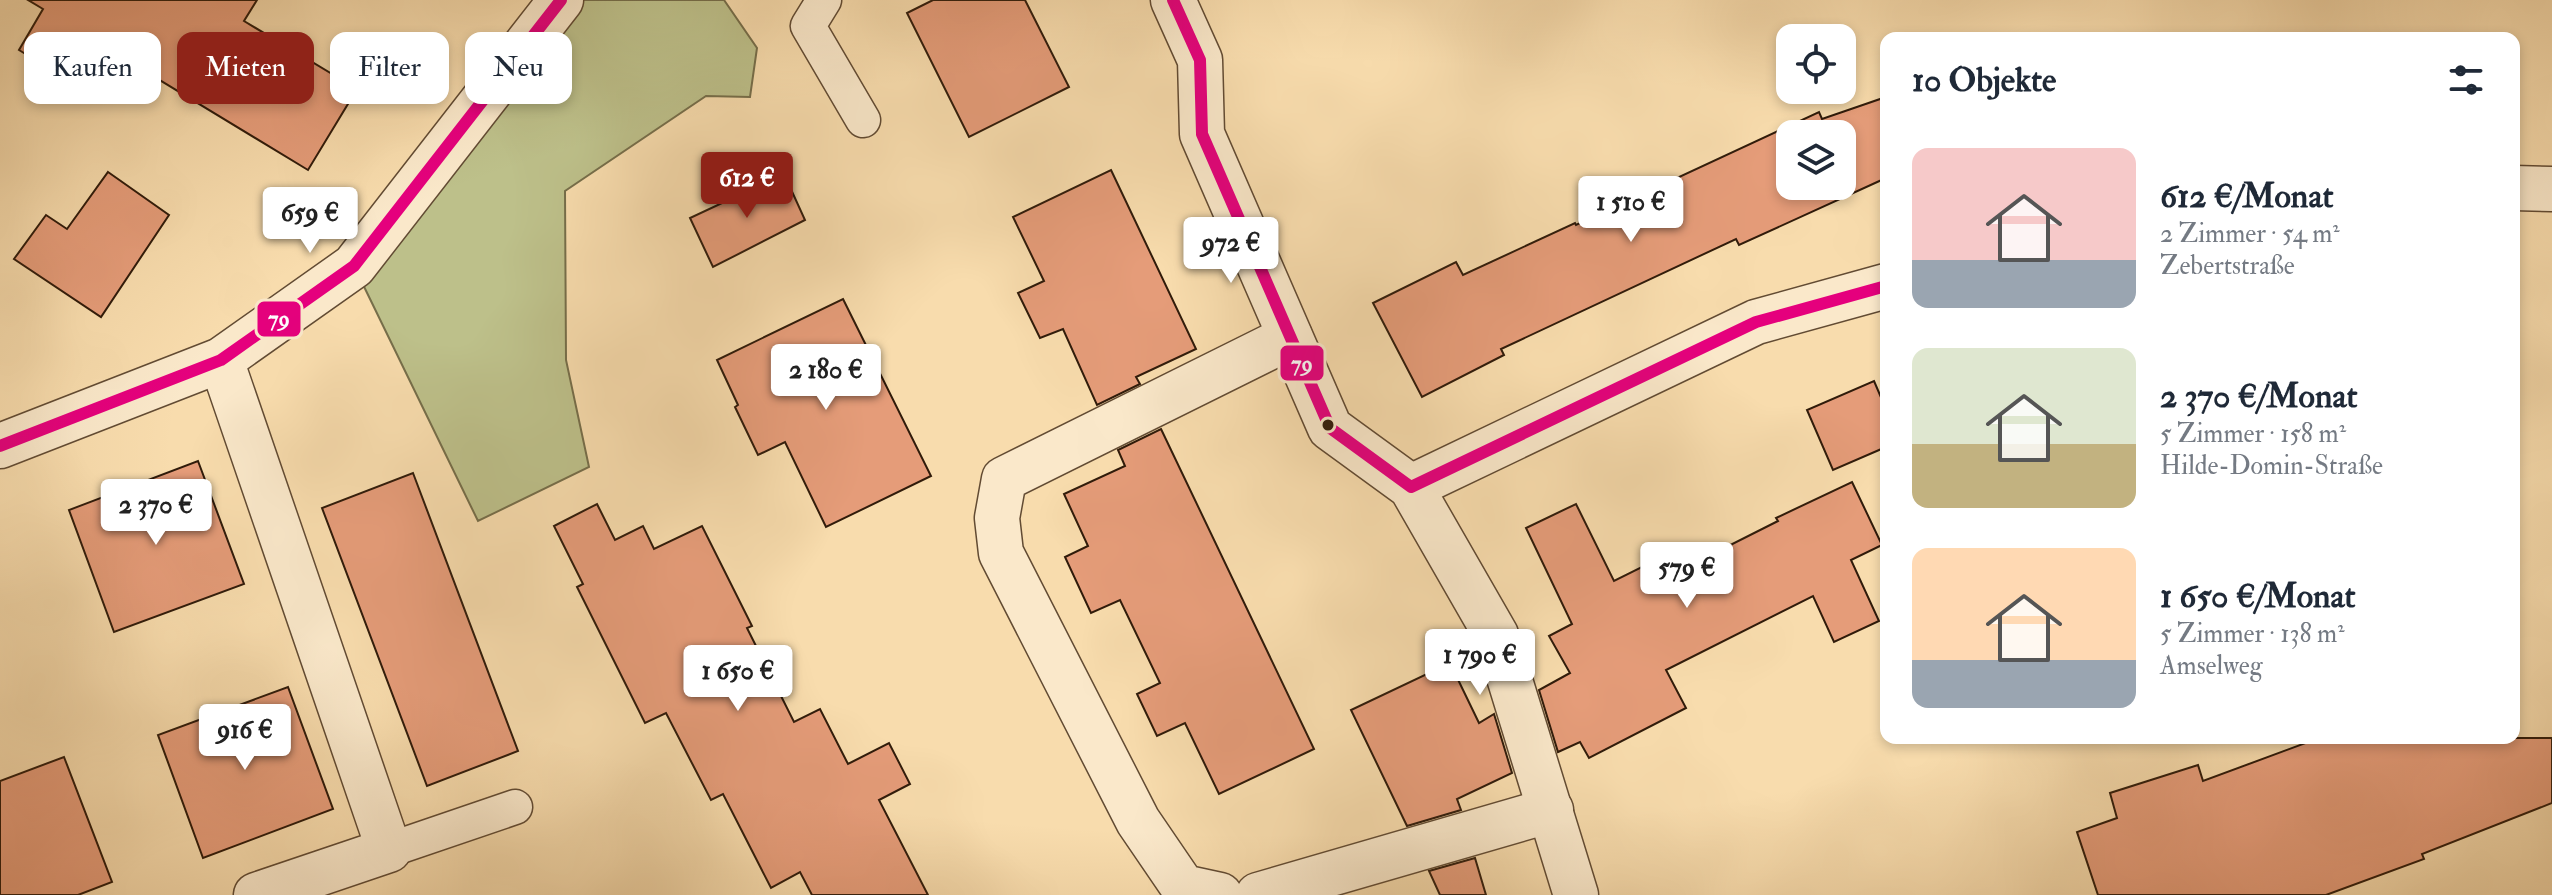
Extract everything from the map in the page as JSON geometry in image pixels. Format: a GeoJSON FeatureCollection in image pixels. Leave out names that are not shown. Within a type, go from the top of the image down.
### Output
{"type":"FeatureCollection","features":[{"type":"Feature","properties":{"kind":"street"},"geometry":{"type":"LineString","coordinates":[[1173,0],[1200,60],[1202,134],[1330,428],[1411,487],[1496,635],[1576,895]]}},
{"type":"Feature","properties":{"kind":"street"},"geometry":{"type":"LineString","coordinates":[[0,446],[221,360],[354,266],[556,1]]}},
{"type":"Feature","properties":{"kind":"street"},"geometry":{"type":"LineString","coordinates":[[2520,188],[2552,189]]}},
{"type":"Feature","properties":{"kind":"street"},"geometry":{"type":"LineString","coordinates":[[1411,487],[1756,322],[1880,288]]}},
{"type":"Feature","properties":{"kind":"street"},"geometry":{"type":"LineString","coordinates":[[1220,895],[1183,887],[1138,821],[1001,553],[997,518],[1004,479],[1290,337]]}},
{"type":"Feature","properties":{"kind":"street"},"geometry":{"type":"LineString","coordinates":[[221,360],[389,850],[256,895]]}},
{"type":"Feature","properties":{"kind":"street"},"geometry":{"type":"LineString","coordinates":[[1258,895],[1551,810]]}},
{"type":"Feature","properties":{"kind":"lane"},"geometry":{"type":"LineString","coordinates":[[824,0],[808,26],[863,120]]}},
{"type":"Feature","properties":{"kind":"lane"},"geometry":{"type":"LineString","coordinates":[[389,850],[515,807]]}},
{"type":"Feature","properties":{"kind":"green space"},"geometry":{"type":"Polygon","coordinates":[[[561,0],[724,0],[757,48],[750,97],[706,96],[565,191],[566,360],[589,467],[478,521],[354,266],[480,104],[572,104],[572,32],[536,32],[561,0]]]}},
{"type":"Feature","properties":{"kind":"building"},"geometry":{"type":"Polygon","coordinates":[[[28,0],[257,0],[244,21],[262,32],[177,32],[177,91],[161,81],[161,32],[30,32],[43,9],[28,0]]]}},
{"type":"Feature","properties":{"kind":"building"},"geometry":{"type":"Polygon","coordinates":[[[933,0],[1025,0],[1069,87],[969,137],[907,13],[933,0]]]}},
{"type":"Feature","properties":{"kind":"building"},"geometry":{"type":"Polygon","coordinates":[[[314,63],[330,73],[330,104],[348,104],[308,170],[199,104],[314,104],[314,63]]]}},
{"type":"Feature","properties":{"kind":"building"},"geometry":{"type":"Polygon","coordinates":[[[1880,99],[1880,181],[1856,192],[1856,120],[1802,120],[1819,112],[1822,119],[1880,99]]]}},
{"type":"Feature","properties":{"kind":"building"},"geometry":{"type":"Polygon","coordinates":[[[1776,132],[1776,200],[1838,200],[1739,245],[1736,239],[1501,349],[1504,355],[1422,397],[1373,303],[1456,262],[1463,275],[1776,132]]]}},
{"type":"Feature","properties":{"kind":"building"},"geometry":{"type":"Polygon","coordinates":[[[1111,170],[1196,349],[1136,377],[1140,384],[1097,405],[1063,329],[1040,338],[1018,293],[1044,281],[1013,217],[1111,170]]]}},
{"type":"Feature","properties":{"kind":"building"},"geometry":{"type":"Polygon","coordinates":[[[108,172],[169,215],[101,317],[14,259],[46,215],[67,229],[108,172]]]}},
{"type":"Feature","properties":{"kind":"building"},"geometry":{"type":"Polygon","coordinates":[[[784,174],[805,220],[713,267],[690,218],[784,174]]]}},
{"type":"Feature","properties":{"kind":"building"},"geometry":{"type":"Polygon","coordinates":[[[843,299],[931,476],[826,527],[785,442],[758,455],[717,360],[843,299]]]}},
{"type":"Feature","properties":{"kind":"building"},"geometry":{"type":"Polygon","coordinates":[[[1874,381],[1880,395],[1880,450],[1833,470],[1807,410],[1874,381]]]}},
{"type":"Feature","properties":{"kind":"building"},"geometry":{"type":"Polygon","coordinates":[[[1161,429],[1314,749],[1219,794],[1185,723],[1157,736],[1137,694],[1160,683],[1120,600],[1091,613],[1065,557],[1088,546],[1064,494],[1125,466],[1118,450],[1161,429]]]}},
{"type":"Feature","properties":{"kind":"building"},"geometry":{"type":"Polygon","coordinates":[[[198,461],[244,584],[114,632],[69,510],[198,461]]]}},
{"type":"Feature","properties":{"kind":"building"},"geometry":{"type":"Polygon","coordinates":[[[413,473],[518,751],[427,786],[322,508],[413,473]]]}},
{"type":"Feature","properties":{"kind":"building"},"geometry":{"type":"Polygon","coordinates":[[[1852,482],[1880,541],[1880,546],[1851,560],[1879,621],[1834,642],[1813,596],[1666,670],[1686,708],[1589,758],[1580,742],[1558,752],[1539,690],[1570,673],[1549,636],[1572,624],[1526,528],[1576,504],[1614,581],[1664,556],[1673,574],[1778,521],[1776,518],[1852,482]]]}},
{"type":"Feature","properties":{"kind":"building"},"geometry":{"type":"Polygon","coordinates":[[[597,504],[615,540],[643,526],[654,549],[702,526],[752,626],[747,628],[794,722],[820,709],[848,764],[889,743],[910,784],[879,800],[928,895],[812,895],[800,872],[771,888],[723,794],[711,800],[666,713],[645,723],[577,587],[583,584],[554,526],[597,504]]]}},
{"type":"Feature","properties":{"kind":"building"},"geometry":{"type":"Polygon","coordinates":[[[1450,663],[1479,723],[1494,714],[1512,773],[1457,799],[1461,810],[1407,826],[1351,710],[1450,663]]]}},
{"type":"Feature","properties":{"kind":"building"},"geometry":{"type":"Polygon","coordinates":[[[288,687],[333,809],[203,858],[158,735],[288,687]]]}},
{"type":"Feature","properties":{"kind":"building"},"geometry":{"type":"Polygon","coordinates":[[[2520,738],[2552,738],[2552,803],[2422,854],[2424,859],[2326,895],[2098,895],[2077,832],[2117,818],[2110,793],[2198,765],[2203,781],[2303,744],[2520,744],[2520,738]]]}},
{"type":"Feature","properties":{"kind":"building"},"geometry":{"type":"Polygon","coordinates":[[[64,757],[112,882],[78,895],[0,895],[0,781],[64,757]]]}},
{"type":"Feature","properties":{"kind":"building"},"geometry":{"type":"Polygon","coordinates":[[[1475,858],[1486,895],[1440,895],[1429,871],[1475,858]]]}},
{"type":"Feature","properties":{"kind":"transit line","name":"79"},"geometry":{"type":"LineString","coordinates":[[0,446],[221,360],[354,266],[561,0]]}},
{"type":"Feature","properties":{"kind":"transit line","name":"79"},"geometry":{"type":"LineString","coordinates":[[1173,0],[1200,60],[1202,134],[1330,428],[1411,487],[1756,322],[1880,288]]}}]}
